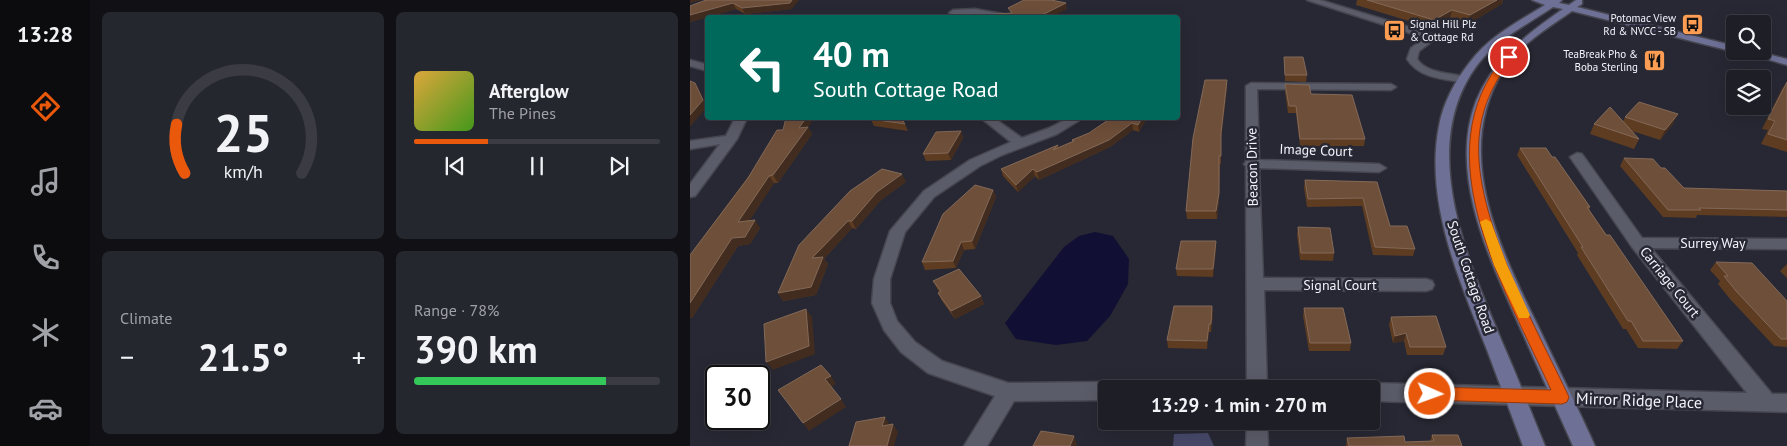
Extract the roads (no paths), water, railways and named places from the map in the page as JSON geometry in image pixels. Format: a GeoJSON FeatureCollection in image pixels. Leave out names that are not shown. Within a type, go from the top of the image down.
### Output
{"type":"FeatureCollection","features":[{"type":"Feature","properties":{"kind":"street"},"geometry":{"type":"LineString","coordinates":[[1311,0],[1432,37],[1414,50],[1412,59],[1416,65],[1426,70],[1463,79]]}},
{"type":"Feature","properties":{"kind":"street"},"geometry":{"type":"LineString","coordinates":[[1536,0],[1576,3],[1726,37]]}},
{"type":"Feature","properties":{"kind":"street","name":"South Cottage Road"},"geometry":{"type":"LineString","coordinates":[[1534,446],[1457,247],[1444,187],[1443,147],[1445,129],[1455,95],[1473,64],[1486,50],[1505,35],[1555,2]]}},
{"type":"Feature","properties":{"kind":"street"},"geometry":{"type":"LineString","coordinates":[[1576,3],[1726,46]]}},
{"type":"Feature","properties":{"kind":"street"},"geometry":{"type":"LineString","coordinates":[[1576,3],[1520,47],[1498,70],[1484,95],[1480,108],[1475,129],[1473,154],[1481,206],[1500,265],[1584,446]]}},
{"type":"Feature","properties":{"kind":"street"},"geometry":{"type":"LineString","coordinates":[[953,13],[975,12],[992,15]]}},
{"type":"Feature","properties":{"kind":"street"},"geometry":{"type":"LineString","coordinates":[[1771,47],[1787,51]]}},
{"type":"Feature","properties":{"kind":"street"},"geometry":{"type":"LineString","coordinates":[[1771,58],[1787,62]]}},
{"type":"Feature","properties":{"kind":"street"},"geometry":{"type":"LineString","coordinates":[[690,63],[705,67]]}},
{"type":"Feature","properties":{"kind":"street","name":"Beacon Drive"},"geometry":{"type":"LineString","coordinates":[[1257,380],[1251,86],[1391,88]]}},
{"type":"Feature","properties":{"kind":"street"},"geometry":{"type":"LineString","coordinates":[[690,193],[731,139],[740,120]]}},
{"type":"Feature","properties":{"kind":"street"},"geometry":{"type":"LineString","coordinates":[[990,120],[1020,143]]}},
{"type":"Feature","properties":{"kind":"street"},"geometry":{"type":"LineString","coordinates":[[1073,120],[1053,131],[975,163],[928,194],[898,231],[882,278],[881,303],[890,325],[908,347],[935,367],[1008,392],[1098,391]]}},
{"type":"Feature","properties":{"kind":"street"},"geometry":{"type":"LineString","coordinates":[[690,145],[731,139]]}},
{"type":"Feature","properties":{"kind":"street","name":"Carriage Court"},"geometry":{"type":"LineString","coordinates":[[1577,157],[1638,243],[1767,403]]}},
{"type":"Feature","properties":{"kind":"street","name":"Image Court"},"geometry":{"type":"LineString","coordinates":[[1252,164],[1379,168]]}},
{"type":"Feature","properties":{"kind":"street","name":"Surrey Way"},"geometry":{"type":"LineString","coordinates":[[1638,243],[1787,244]]}},
{"type":"Feature","properties":{"kind":"street","name":"Signal Court"},"geometry":{"type":"LineString","coordinates":[[1254,284],[1426,285]]}},
{"type":"Feature","properties":{"kind":"street"},"geometry":{"type":"LineString","coordinates":[[975,446],[1008,392]]}},
{"type":"Feature","properties":{"kind":"street","name":"Mirror Ridge Place"},"geometry":{"type":"LineString","coordinates":[[1380,392],[1787,403]]}},
{"type":"Feature","properties":{"kind":"street"},"geometry":{"type":"LineString","coordinates":[[1257,430],[1257,446]]}},
{"type":"Feature","properties":{"kind":"place","name":"Potomac View Rd & NVCC - SB"},"geometry":{"type":"Point","coordinates":[1692,24]}},
{"type":"Feature","properties":{"kind":"place","name":"Signal Hill Plz & Cottage Rd"},"geometry":{"type":"Point","coordinates":[1394,30]}},
{"type":"Feature","properties":{"kind":"place","name":"TeaBreak Pho & Boba Sterling"},"geometry":{"type":"Point","coordinates":[1654,60]}}]}
